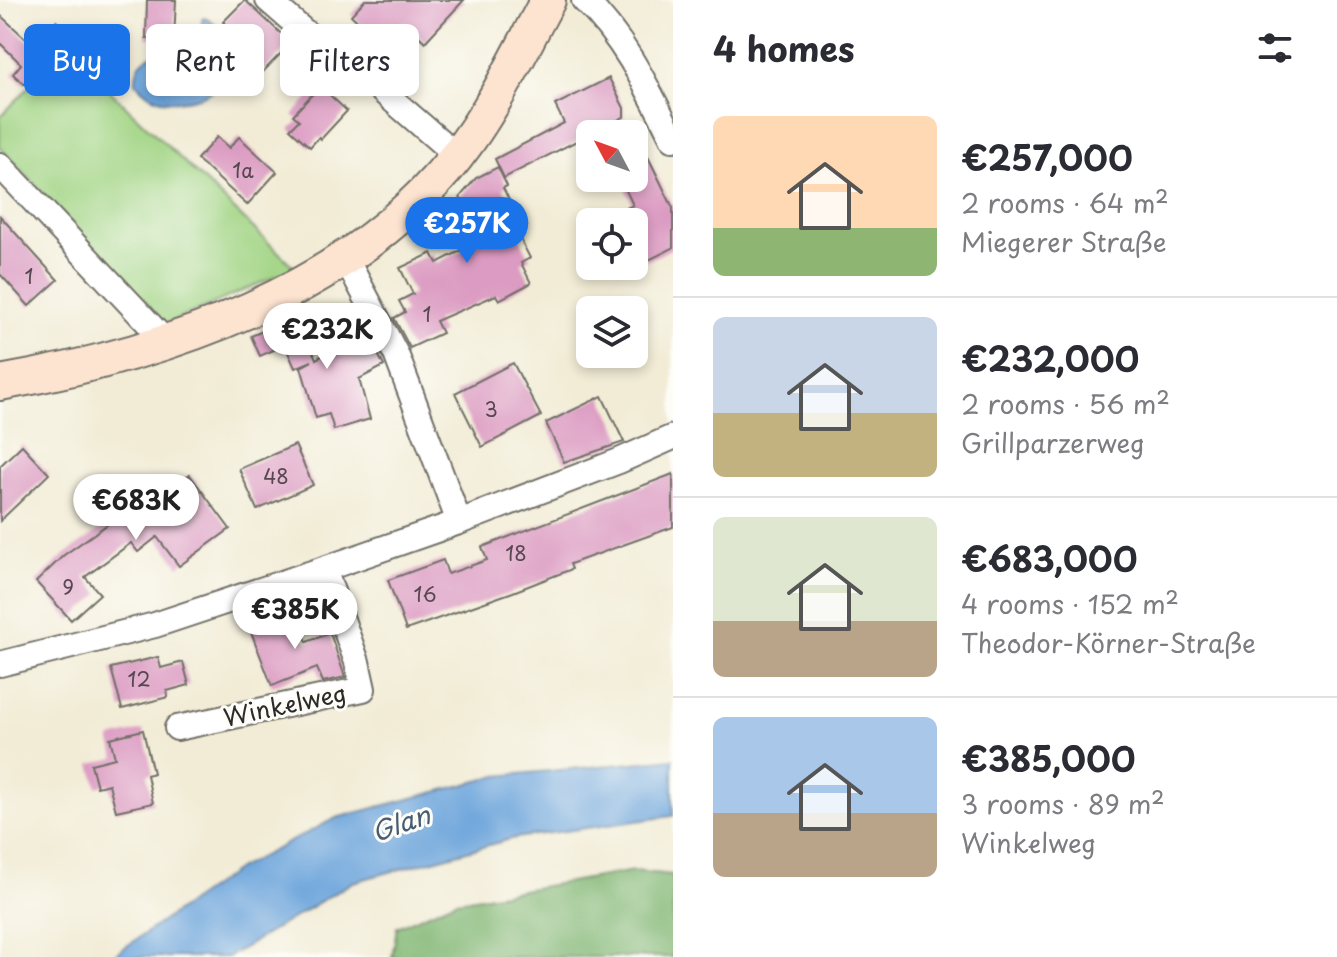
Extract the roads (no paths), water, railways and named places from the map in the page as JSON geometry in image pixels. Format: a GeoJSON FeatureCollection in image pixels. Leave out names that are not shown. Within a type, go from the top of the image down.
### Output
{"type":"FeatureCollection","features":[{"type":"Feature","properties":{"kind":"main road"},"geometry":{"type":"LineString","coordinates":[[0,383],[75,370],[167,343],[301,285],[346,259],[387,229],[457,156],[493,103],[548,0]]}},
{"type":"Feature","properties":{"kind":"street"},"geometry":{"type":"LineString","coordinates":[[268,0],[314,40],[336,51],[457,156]]}},
{"type":"Feature","properties":{"kind":"street"},"geometry":{"type":"LineString","coordinates":[[584,0],[604,19],[665,97],[673,139]]}},
{"type":"Feature","properties":{"kind":"street"},"geometry":{"type":"LineString","coordinates":[[0,165],[167,343]]}},
{"type":"Feature","properties":{"kind":"street"},"geometry":{"type":"LineString","coordinates":[[346,259],[396,354],[459,522]]}},
{"type":"Feature","properties":{"kind":"street"},"geometry":{"type":"LineString","coordinates":[[0,664],[155,625],[324,569],[459,522],[673,437]]}},
{"type":"Feature","properties":{"kind":"street","name":"Winkelweg"},"geometry":{"type":"LineString","coordinates":[[177,728],[363,689],[357,662],[324,569]]}},
{"type":"Feature","properties":{"kind":"water"},"geometry":{"type":"Polygon","coordinates":[[[205,18],[214,24],[202,24],[205,18]]]}},
{"type":"Feature","properties":{"kind":"water"},"geometry":{"type":"Polygon","coordinates":[[[146,59],[146,92],[136,83],[136,74],[146,59]]]}},
{"type":"Feature","properties":{"kind":"water"},"geometry":{"type":"Polygon","coordinates":[[[151,96],[201,96],[175,101],[151,96]]]}},
{"type":"Feature","properties":{"kind":"water","name":"Glan"},"geometry":{"type":"Polygon","coordinates":[[[673,759],[673,816],[515,838],[353,882],[228,957],[111,957],[239,868],[336,818],[497,776],[673,759]]]}}]}
